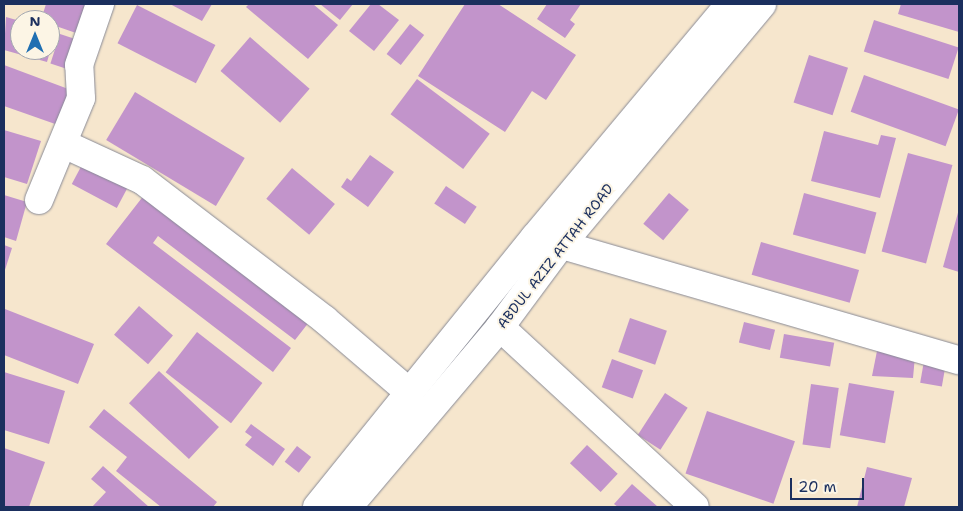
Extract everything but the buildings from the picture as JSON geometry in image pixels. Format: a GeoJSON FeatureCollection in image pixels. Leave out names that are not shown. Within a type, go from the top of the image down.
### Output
{"type":"FeatureCollection","features":[{"type":"Feature","properties":{"kind":"main road"},"geometry":{"type":"LineString","coordinates":[[39,200],[64,144],[81,98],[79,65],[100,4]]}},
{"type":"Feature","properties":{"kind":"main road","name":"ABDUL AZIZ ATTAH ROAD"},"geometry":{"type":"LineString","coordinates":[[348,507],[500,327],[548,241],[730,4]]}},
{"type":"Feature","properties":{"kind":"main road","name":"ABDUL AZIZ ATTAH ROAD"},"geometry":{"type":"LineString","coordinates":[[317,507],[409,392],[762,4]]}},
{"type":"Feature","properties":{"kind":"main road"},"geometry":{"type":"LineString","coordinates":[[64,144],[142,180],[325,320],[409,392]]}},
{"type":"Feature","properties":{"kind":"main road"},"geometry":{"type":"LineString","coordinates":[[548,241],[959,360]]}},
{"type":"Feature","properties":{"kind":"main road"},"geometry":{"type":"LineString","coordinates":[[500,327],[695,507]]}}]}
